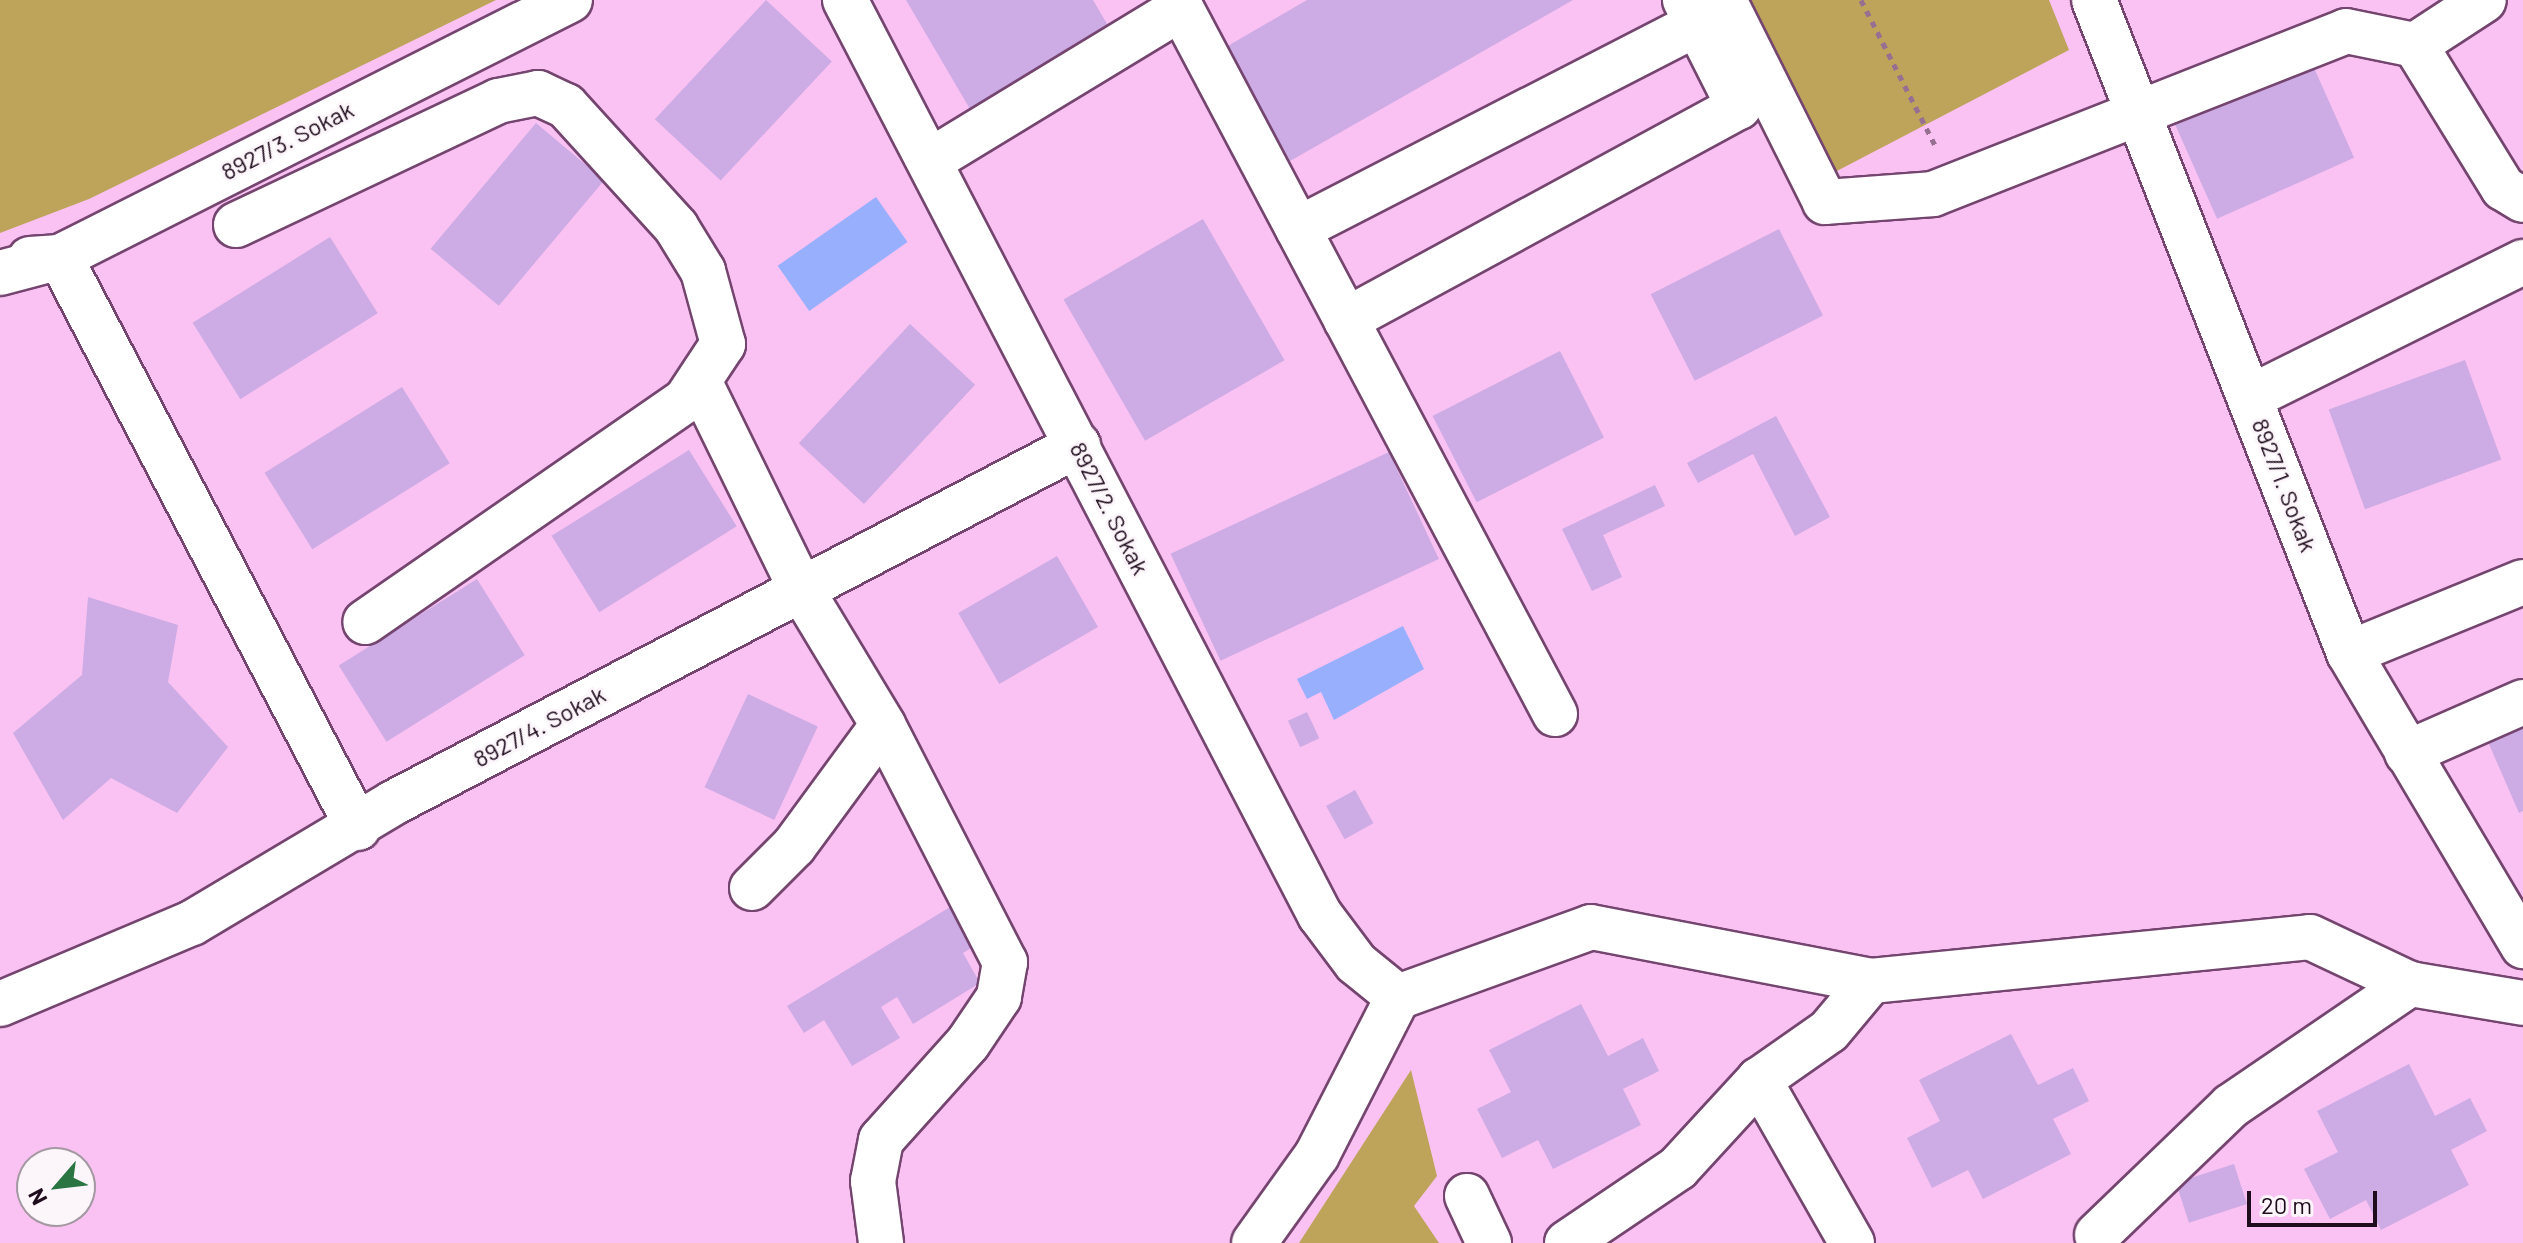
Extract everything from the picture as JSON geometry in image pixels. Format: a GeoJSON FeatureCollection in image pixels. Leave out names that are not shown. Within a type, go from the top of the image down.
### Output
{"type":"FeatureCollection","features":[{"type":"Feature","properties":{"kind":"street","name":"8927/3. Sokak"},"geometry":{"type":"LineString","coordinates":[[0,261],[60,257],[570,0]]}},
{"type":"Feature","properties":{"kind":"street","name":"8927/2. Sokak"},"geometry":{"type":"LineString","coordinates":[[845,0],[933,159],[1320,915],[1356,963],[1398,997]]}},
{"type":"Feature","properties":{"kind":"street","name":"8927/1. Sokak"},"geometry":{"type":"LineString","coordinates":[[2094,0],[2139,107],[2349,653],[2523,946]]}},
{"type":"Feature","properties":{"kind":"street"},"geometry":{"type":"LineString","coordinates":[[1702,8],[1825,202],[1933,194],[2139,107],[2346,31],[2415,45],[2484,0]]}},
{"type":"Feature","properties":{"kind":"street"},"geometry":{"type":"LineString","coordinates":[[933,159],[1181,8],[1555,714]]}},
{"type":"Feature","properties":{"kind":"street"},"geometry":{"type":"LineString","coordinates":[[1298,229],[1702,8]]}},
{"type":"Feature","properties":{"kind":"street"},"geometry":{"type":"LineString","coordinates":[[1346,320],[1739,107],[1702,8]]}},
{"type":"Feature","properties":{"kind":"street"},"geometry":{"type":"LineString","coordinates":[[2415,45],[2503,188],[2523,200]]}},
{"type":"Feature","properties":{"kind":"street"},"geometry":{"type":"LineString","coordinates":[[236,225],[498,101],[538,93],[566,106],[676,227],[703,271],[723,344],[700,383],[365,622]]}},
{"type":"Feature","properties":{"kind":"street"},"geometry":{"type":"LineString","coordinates":[[0,273],[60,257],[358,828]]}},
{"type":"Feature","properties":{"kind":"street"},"geometry":{"type":"LineString","coordinates":[[2251,397],[2523,262]]}},
{"type":"Feature","properties":{"kind":"street"},"geometry":{"type":"LineString","coordinates":[[700,383],[801,589],[883,725],[1005,962],[999,997],[968,1043],[881,1140],[873,1181],[881,1243]]}},
{"type":"Feature","properties":{"kind":"street","name":"8927/4. Sokak"},"geometry":{"type":"LineString","coordinates":[[0,1004],[192,923],[358,828],[393,803],[1078,445]]}},
{"type":"Feature","properties":{"kind":"street"},"geometry":{"type":"LineString","coordinates":[[2349,653],[2523,582]]}},
{"type":"Feature","properties":{"kind":"street"},"geometry":{"type":"LineString","coordinates":[[2407,753],[2523,702]]}},
{"type":"Feature","properties":{"kind":"street"},"geometry":{"type":"LineString","coordinates":[[752,888],[794,846],[883,725]]}},
{"type":"Feature","properties":{"kind":"street"},"geometry":{"type":"LineString","coordinates":[[1254,1243],[1317,1155],[1398,997],[1591,927],[1871,981],[2310,937],[2410,984],[2523,1003]]}},
{"type":"Feature","properties":{"kind":"street"},"geometry":{"type":"LineString","coordinates":[[1567,1243],[1678,1168],[1759,1080],[1829,1031],[1871,981]]}},
{"type":"Feature","properties":{"kind":"street"},"geometry":{"type":"LineString","coordinates":[[2101,1240],[2231,1106],[2410,984]]}},
{"type":"Feature","properties":{"kind":"street"},"geometry":{"type":"LineString","coordinates":[[1759,1080],[1852,1243]]}},
{"type":"Feature","properties":{"kind":"street"},"geometry":{"type":"LineString","coordinates":[[1467,1196],[1489,1243]]}},
{"type":"Feature","properties":{"kind":"path"},"geometry":{"type":"LineString","coordinates":[[1861,0],[1955,185]]}},
{"type":"Feature","properties":{"kind":"shaded area"},"geometry":{"type":"Polygon","coordinates":[[[0,0],[496,0],[89,199],[0,233],[0,0]]]}},
{"type":"Feature","properties":{"kind":"shaded area"},"geometry":{"type":"Polygon","coordinates":[[[1749,0],[2049,0],[2069,50],[1833,173],[1749,0]]]}},
{"type":"Feature","properties":{"kind":"shaded area"},"geometry":{"type":"Polygon","coordinates":[[[1411,1070],[1437,1176],[1414,1206],[1439,1243],[1299,1243],[1411,1070]]]}},
{"type":"Feature","properties":{"kind":"water"},"geometry":{"type":"Polygon","coordinates":[[[876,197],[908,242],[809,311],[778,266],[876,197]]]}},
{"type":"Feature","properties":{"kind":"water"},"geometry":{"type":"Polygon","coordinates":[[[1403,626],[1424,669],[1334,720],[1321,692],[1307,699],[1297,679],[1403,626]]]}},
{"type":"Feature","properties":{"kind":"building"},"geometry":{"type":"Polygon","coordinates":[[[766,0],[832,61],[721,181],[655,119],[766,0]]]}},
{"type":"Feature","properties":{"kind":"building"},"geometry":{"type":"Polygon","coordinates":[[[906,0],[1093,0],[1117,41],[977,121],[906,0]]]}},
{"type":"Feature","properties":{"kind":"building"},"geometry":{"type":"Polygon","coordinates":[[[1307,0],[1573,0],[1290,161],[1226,47],[1307,0]]]}},
{"type":"Feature","properties":{"kind":"building"},"geometry":{"type":"Polygon","coordinates":[[[2311,61],[2354,158],[2217,219],[2174,122],[2311,61]]]}},
{"type":"Feature","properties":{"kind":"building"},"geometry":{"type":"Polygon","coordinates":[[[536,123],[604,180],[499,306],[431,249],[536,123]]]}},
{"type":"Feature","properties":{"kind":"building"},"geometry":{"type":"Polygon","coordinates":[[[1203,219],[1284,360],[1145,441],[1064,300],[1203,219]]]}},
{"type":"Feature","properties":{"kind":"building"},"geometry":{"type":"Polygon","coordinates":[[[1779,229],[1823,315],[1695,381],[1651,294],[1779,229]]]}},
{"type":"Feature","properties":{"kind":"building"},"geometry":{"type":"Polygon","coordinates":[[[330,237],[378,313],[240,399],[193,323],[330,237]]]}},
{"type":"Feature","properties":{"kind":"building"},"geometry":{"type":"Polygon","coordinates":[[[910,324],[975,385],[864,504],[799,443],[910,324]]]}},
{"type":"Feature","properties":{"kind":"building"},"geometry":{"type":"Polygon","coordinates":[[[1560,351],[1604,437],[1477,502],[1433,416],[1560,351]]]}},
{"type":"Feature","properties":{"kind":"building"},"geometry":{"type":"Polygon","coordinates":[[[2465,360],[2501,460],[2365,509],[2329,410],[2465,360]]]}},
{"type":"Feature","properties":{"kind":"building"},"geometry":{"type":"Polygon","coordinates":[[[402,387],[450,463],[312,549],[265,473],[402,387]]]}},
{"type":"Feature","properties":{"kind":"building"},"geometry":{"type":"Polygon","coordinates":[[[1776,416],[1830,517],[1795,536],[1753,454],[1698,483],[1687,463],[1776,416]]]}},
{"type":"Feature","properties":{"kind":"building"},"geometry":{"type":"Polygon","coordinates":[[[689,450],[737,526],[599,612],[552,536],[689,450]]]}},
{"type":"Feature","properties":{"kind":"building"},"geometry":{"type":"Polygon","coordinates":[[[1389,452],[1439,559],[1220,661],[1171,554],[1389,452]]]}},
{"type":"Feature","properties":{"kind":"building"},"geometry":{"type":"Polygon","coordinates":[[[1655,485],[1665,506],[1603,535],[1622,577],[1592,591],[1562,529],[1655,485]]]}},
{"type":"Feature","properties":{"kind":"building"},"geometry":{"type":"Polygon","coordinates":[[[1057,556],[1098,627],[999,684],[958,613],[1057,556]]]}},
{"type":"Feature","properties":{"kind":"building"},"geometry":{"type":"Polygon","coordinates":[[[477,579],[525,655],[386,742],[339,665],[477,579]]]}},
{"type":"Feature","properties":{"kind":"building"},"geometry":{"type":"Polygon","coordinates":[[[88,597],[178,625],[168,682],[228,747],[177,813],[111,778],[63,820],[13,733],[82,675],[88,597]]]}},
{"type":"Feature","properties":{"kind":"building"},"geometry":{"type":"Polygon","coordinates":[[[748,694],[818,727],[774,820],[704,787],[748,694]]]}},
{"type":"Feature","properties":{"kind":"building"},"geometry":{"type":"Polygon","coordinates":[[[1307,712],[1319,738],[1300,747],[1288,721],[1307,712]]]}},
{"type":"Feature","properties":{"kind":"building"},"geometry":{"type":"Polygon","coordinates":[[[2523,718],[2523,811],[2519,813],[2485,735],[2523,718]]]}},
{"type":"Feature","properties":{"kind":"building"},"geometry":{"type":"Polygon","coordinates":[[[1355,790],[1373,823],[1345,839],[1326,806],[1355,790]]]}},
{"type":"Feature","properties":{"kind":"building"},"geometry":{"type":"Polygon","coordinates":[[[960,901],[984,940],[963,953],[980,983],[913,1024],[897,997],[881,1007],[900,1038],[852,1066],[824,1020],[804,1033],[787,1006],[960,901]]]}},
{"type":"Feature","properties":{"kind":"building"},"geometry":{"type":"Polygon","coordinates":[[[1581,1004],[1608,1056],[1643,1038],[1659,1071],[1623,1089],[1641,1125],[1553,1169],[1538,1140],[1502,1158],[1477,1109],[1511,1092],[1489,1050],[1581,1004]]]}},
{"type":"Feature","properties":{"kind":"building"},"geometry":{"type":"Polygon","coordinates":[[[2011,1034],[2038,1085],[2073,1068],[2089,1101],[2053,1119],[2071,1154],[1983,1199],[1968,1170],[1932,1188],[1907,1138],[1940,1121],[1919,1080],[2011,1034]]]}},
{"type":"Feature","properties":{"kind":"building"},"geometry":{"type":"Polygon","coordinates":[[[2409,1064],[2435,1116],[2470,1098],[2487,1131],[2451,1150],[2469,1185],[2381,1230],[2366,1200],[2330,1219],[2304,1169],[2338,1152],[2317,1111],[2409,1064]]]}},
{"type":"Feature","properties":{"kind":"building"},"geometry":{"type":"Polygon","coordinates":[[[2234,1164],[2247,1204],[2189,1223],[2176,1183],[2234,1164]]]}}]}
